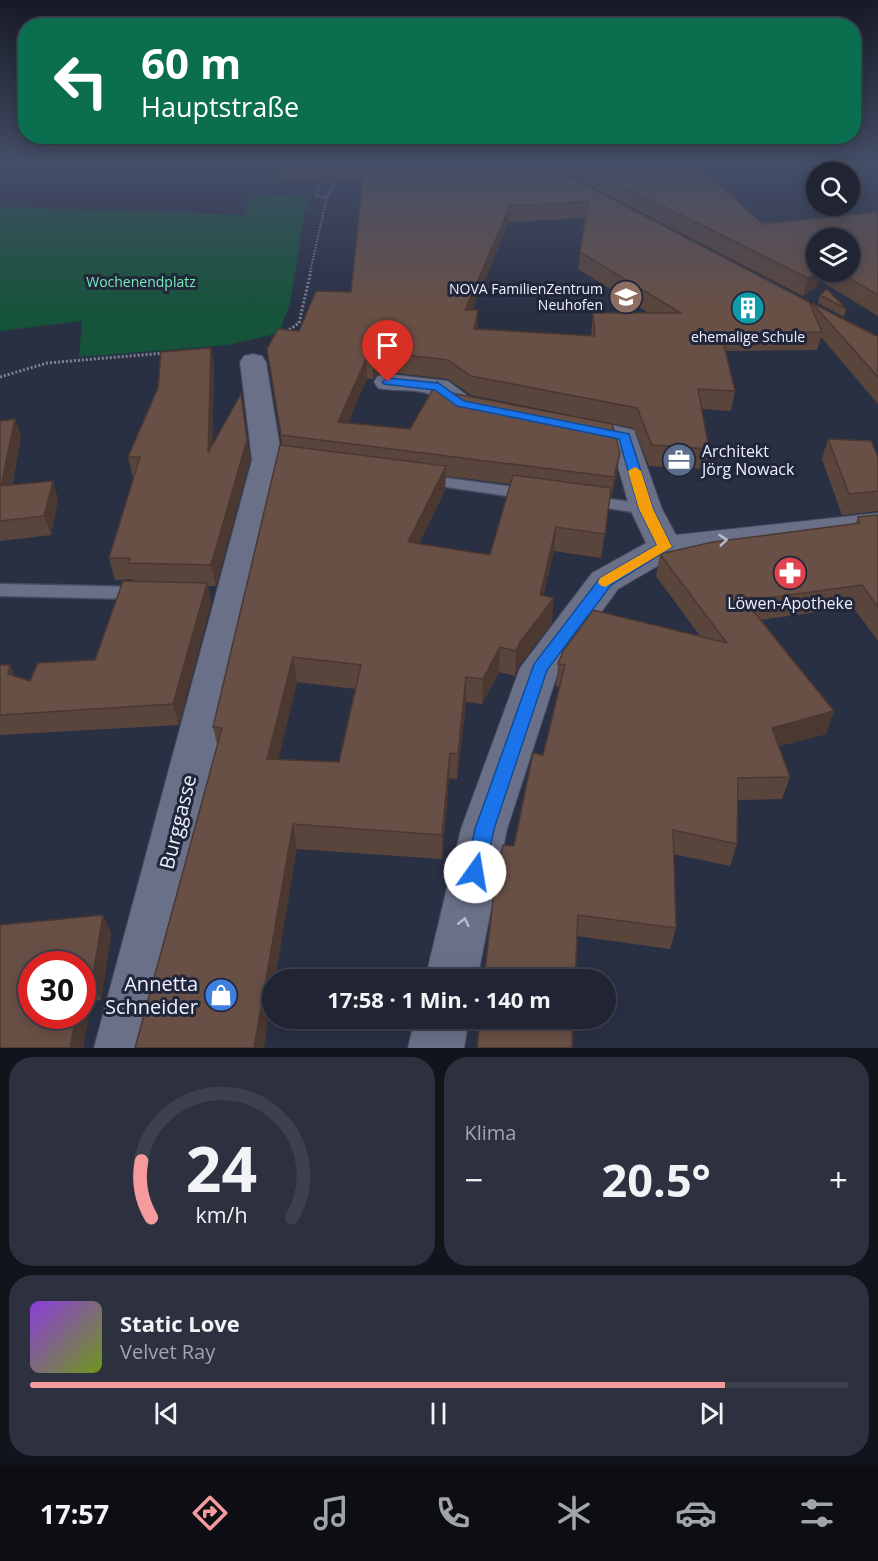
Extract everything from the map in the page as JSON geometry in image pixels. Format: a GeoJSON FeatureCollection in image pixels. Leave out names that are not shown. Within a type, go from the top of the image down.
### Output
{"type":"FeatureCollection","features":[{"type":"Feature","properties":{"kind":"street","name":"Burggasse"},"geometry":{"type":"LineString","coordinates":[[123,1048],[222,595],[273,461],[253,362]]}},
{"type":"Feature","properties":{"kind":"street"},"geometry":{"type":"LineString","coordinates":[[388,382],[438,387],[461,404],[505,412]]}},
{"type":"Feature","properties":{"kind":"street"},"geometry":{"type":"LineString","coordinates":[[549,421],[624,436],[646,509],[665,547]]}},
{"type":"Feature","properties":{"kind":"street"},"geometry":{"type":"LineString","coordinates":[[453,969],[484,829],[540,668],[605,581],[665,547],[878,523]]}},
{"type":"Feature","properties":{"kind":"street"},"geometry":{"type":"LineString","coordinates":[[435,1048],[439,1029]]}},
{"type":"Feature","properties":{"kind":"lane"},"geometry":{"type":"LineString","coordinates":[[409,478],[540,495]]}},
{"type":"Feature","properties":{"kind":"lane"},"geometry":{"type":"LineString","coordinates":[[575,500],[646,509]]}},
{"type":"Feature","properties":{"kind":"lane"},"geometry":{"type":"LineString","coordinates":[[0,590],[152,593]]}},
{"type":"Feature","properties":{"kind":"path"},"geometry":{"type":"LineString","coordinates":[[279,338],[298,323],[323,214]]}},
{"type":"Feature","properties":{"kind":"path"},"geometry":{"type":"LineString","coordinates":[[0,377],[47,363],[176,353]]}},
{"type":"Feature","properties":{"kind":"green space","name":"Wochenendplatz"},"geometry":{"type":"Polygon","coordinates":[[[0,214],[305,214],[290,303],[279,333],[228,345],[79,357],[82,321],[0,331],[0,214]]]}},
{"type":"Feature","properties":{"kind":"building"},"geometry":{"type":"Polygon","coordinates":[[[359,214],[507,214],[465,310],[478,310],[474,329],[595,336],[593,313],[681,313],[580,252],[586,214],[641,214],[809,302],[822,332],[721,333],[735,391],[698,389],[709,449],[652,445],[637,408],[471,376],[448,360],[388,353],[377,355],[373,360],[366,359],[338,422],[410,429],[437,382],[451,393],[612,424],[620,453],[614,477],[281,435],[267,349],[278,329],[299,331],[316,291],[351,292],[359,214]]]}},
{"type":"Feature","properties":{"kind":"building"},"geometry":{"type":"Polygon","coordinates":[[[679,214],[752,214],[763,224],[878,214],[878,295],[855,282],[860,282],[860,228],[806,228],[806,277],[679,214]]]}},
{"type":"Feature","properties":{"kind":"building"},"geometry":{"type":"Polygon","coordinates":[[[827,289],[846,309],[820,295],[827,289]]]}},
{"type":"Feature","properties":{"kind":"building"},"geometry":{"type":"Polygon","coordinates":[[[812,303],[878,336],[878,377],[812,303]]]}},
{"type":"Feature","properties":{"kind":"building"},"geometry":{"type":"Polygon","coordinates":[[[211,348],[208,453],[241,394],[247,440],[211,565],[128,563],[130,558],[109,558],[140,457],[128,457],[158,388],[161,352],[211,348]]]}},
{"type":"Feature","properties":{"kind":"building"},"geometry":{"type":"Polygon","coordinates":[[[15,419],[1,486],[53,481],[44,516],[0,521],[0,421],[15,419]]]}},
{"type":"Feature","properties":{"kind":"building"},"geometry":{"type":"Polygon","coordinates":[[[828,439],[871,441],[878,457],[878,491],[849,494],[828,439]]]}},
{"type":"Feature","properties":{"kind":"building"},"geometry":{"type":"Polygon","coordinates":[[[280,445],[446,466],[408,542],[490,555],[513,475],[611,488],[605,534],[556,527],[540,595],[554,598],[520,642],[516,651],[500,647],[483,679],[466,677],[458,754],[450,753],[442,835],[293,824],[268,969],[262,969],[262,1002],[254,1048],[135,1048],[222,728],[213,727],[280,445]],[[293,657],[267,759],[339,762],[361,665],[293,657]]]}},
{"type":"Feature","properties":{"kind":"building"},"geometry":{"type":"Polygon","coordinates":[[[878,515],[878,607],[862,585],[745,601],[834,711],[772,728],[790,777],[738,778],[737,844],[673,830],[676,928],[578,915],[576,969],[485,969],[494,891],[503,845],[514,846],[533,753],[543,755],[565,665],[558,664],[563,651],[593,610],[727,643],[660,554],[713,542],[860,523],[858,517],[878,515]]]}},
{"type":"Feature","properties":{"kind":"building"},"geometry":{"type":"Polygon","coordinates":[[[123,581],[207,583],[173,704],[0,715],[0,665],[10,665],[8,674],[30,681],[38,663],[95,660],[123,581]]]}},
{"type":"Feature","properties":{"kind":"building"},"geometry":{"type":"Polygon","coordinates":[[[103,915],[96,957],[96,951],[18,951],[18,1029],[74,1029],[70,1048],[0,1048],[0,925],[103,915]]]}},
{"type":"Feature","properties":{"kind":"building"},"geometry":{"type":"Polygon","coordinates":[[[479,1029],[573,1029],[572,1048],[477,1048],[479,1029]]]}},
{"type":"Feature","properties":{"kind":"slow traffic"},"geometry":{"type":"LineString","coordinates":[[605,582],[665,547],[646,509],[635,471]]}},
{"type":"Feature","properties":{"kind":"place","name":"NOVA FamilienZentrum Neuhofen"},"geometry":{"type":"Point","coordinates":[626,297]}},
{"type":"Feature","properties":{"kind":"place","name":"ehemalige Schule"},"geometry":{"type":"Point","coordinates":[748,308]}},
{"type":"Feature","properties":{"kind":"place","name":"Architekt Jörg Nowack"},"geometry":{"type":"Point","coordinates":[679,460]}},
{"type":"Feature","properties":{"kind":"place","name":"Löwen-Apotheke"},"geometry":{"type":"Point","coordinates":[790,573]}},
{"type":"Feature","properties":{"kind":"place","name":"Annetta Schneider"},"geometry":{"type":"Point","coordinates":[221,995]}},
{"type":"Feature","properties":{"kind":"route"},"geometry":{"type":"LineString","coordinates":[[388,382],[438,387],[461,404],[624,436],[646,509],[665,547],[605,581],[540,668],[484,829],[475,872]]}}]}
